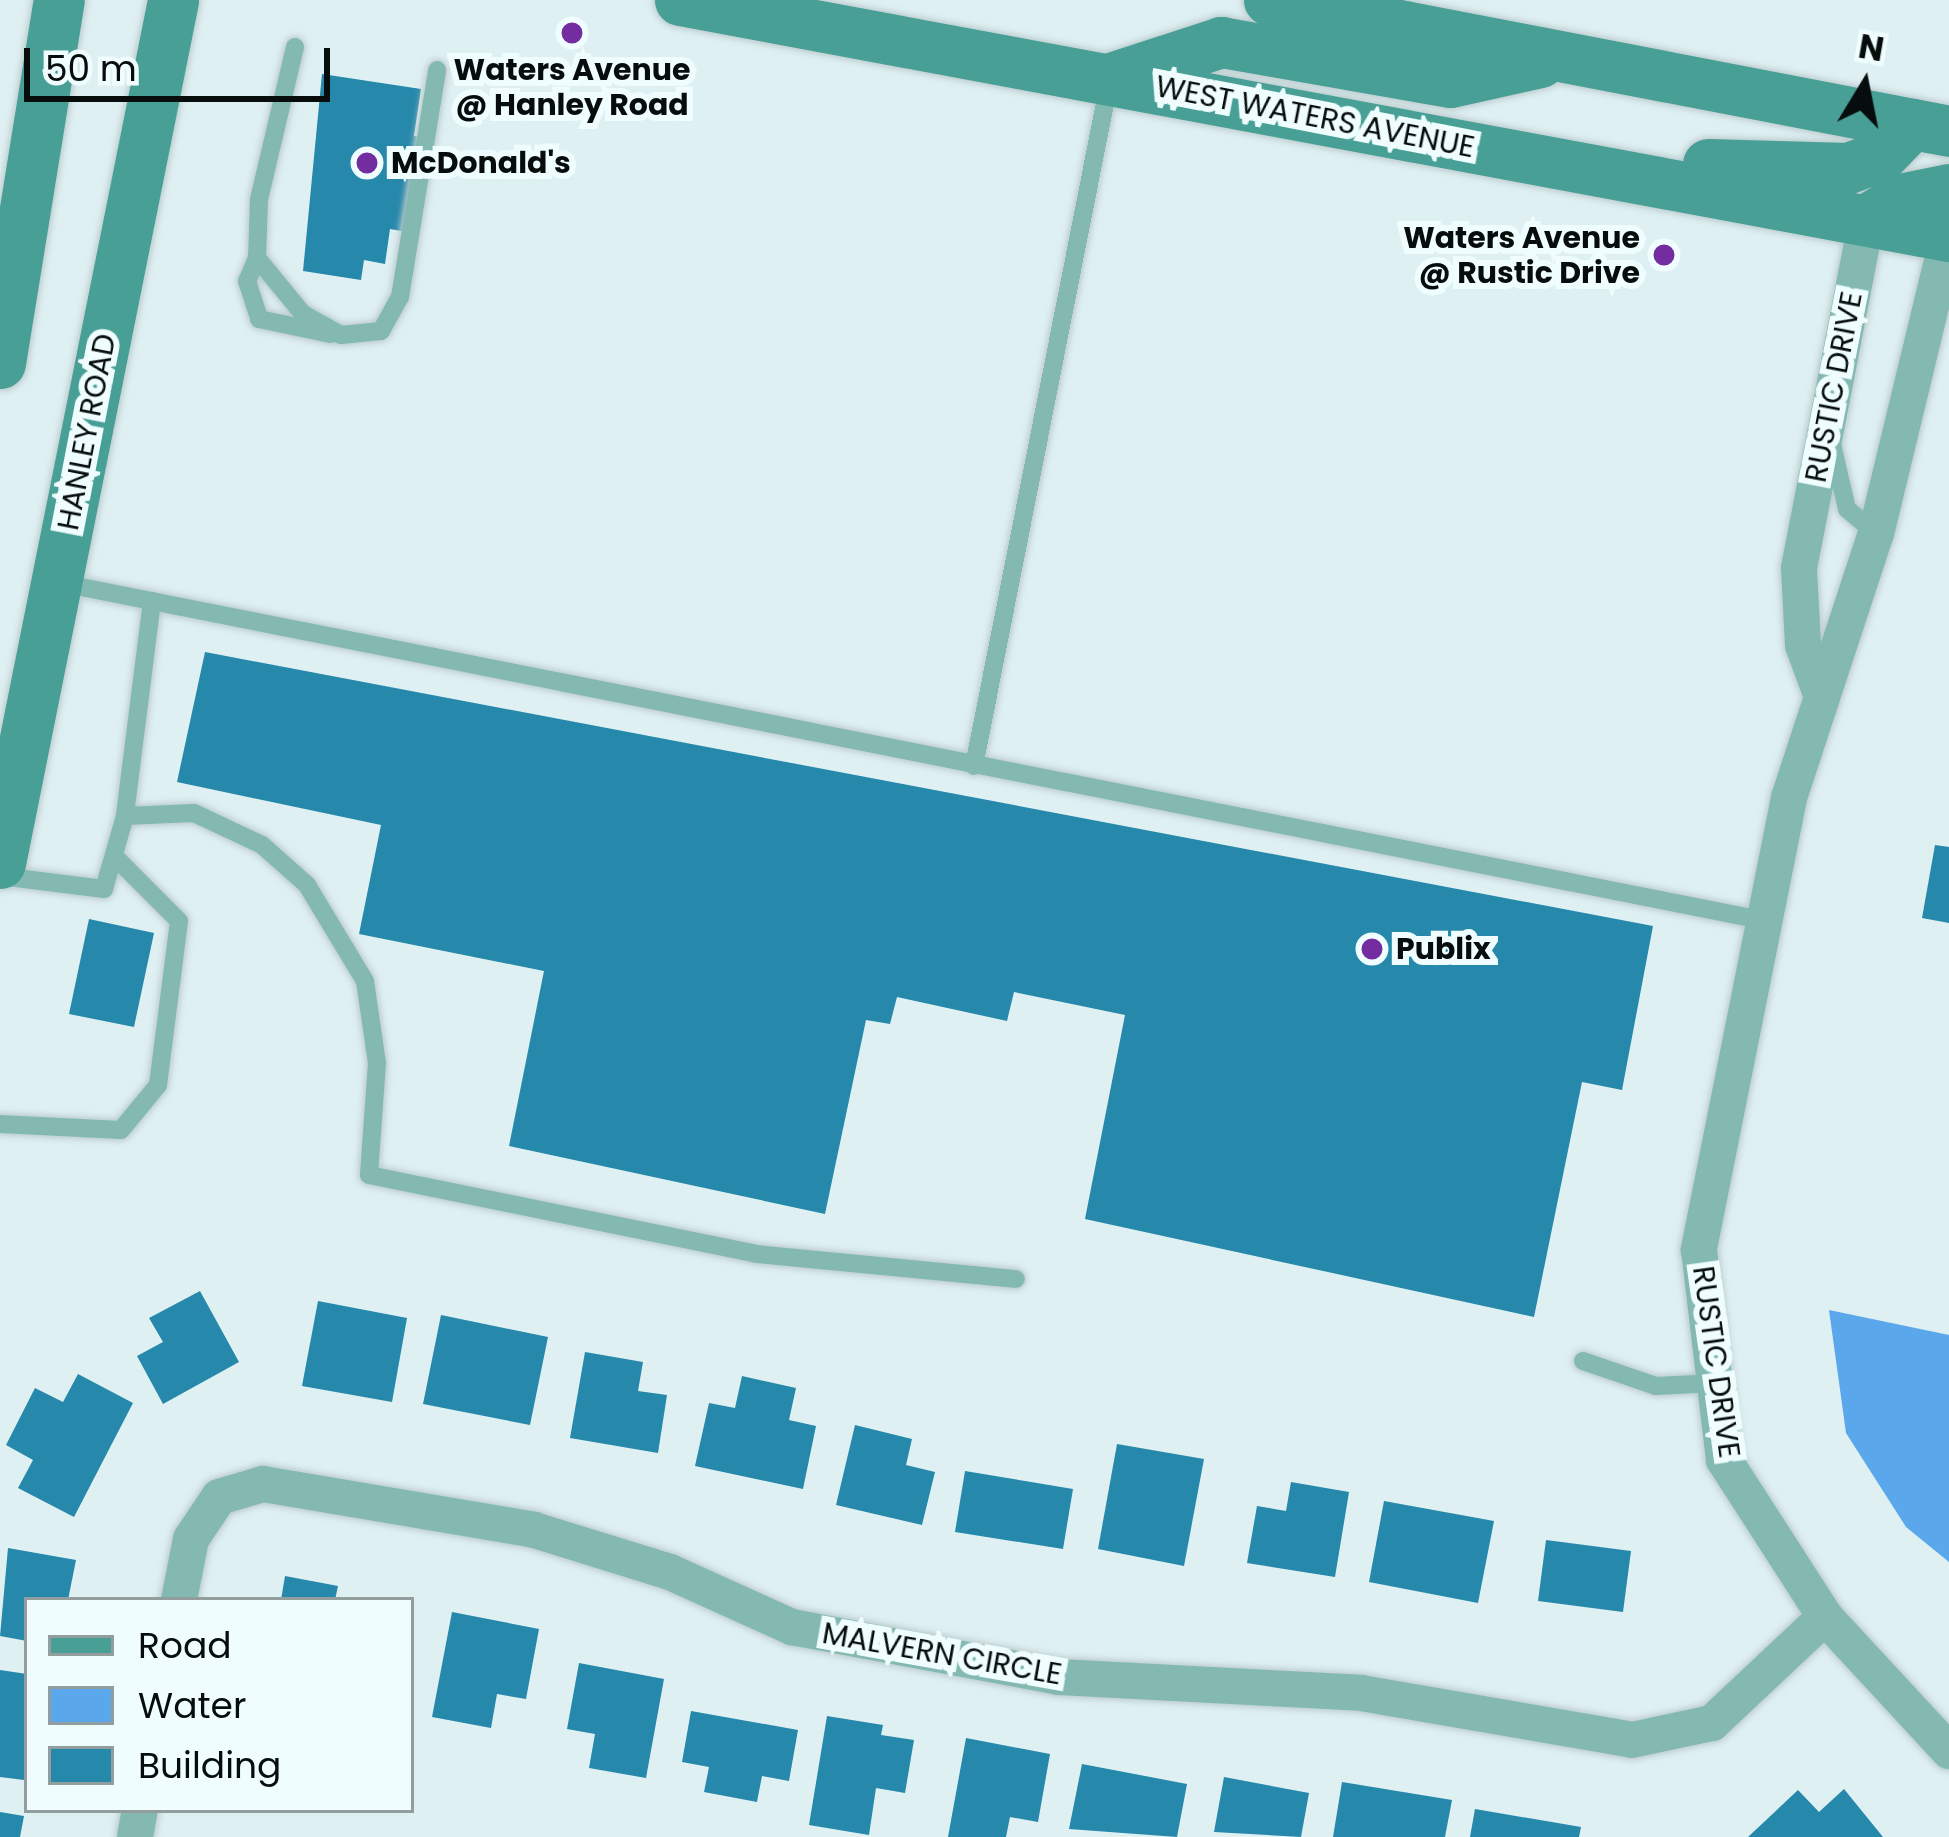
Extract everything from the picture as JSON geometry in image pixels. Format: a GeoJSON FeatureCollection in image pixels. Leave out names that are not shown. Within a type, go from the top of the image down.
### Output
{"type":"FeatureCollection","features":[{"type":"Feature","properties":{"kind":"main road"},"geometry":{"type":"LineString","coordinates":[[0,363],[59,0]]}},
{"type":"Feature","properties":{"kind":"main road","name":"HANLEY ROAD"},"geometry":{"type":"LineString","coordinates":[[0,863],[173,0]]}},
{"type":"Feature","properties":{"kind":"main road","name":"WEST WATERS AVENUE"},"geometry":{"type":"LineString","coordinates":[[680,0],[1948,236]]}},
{"type":"Feature","properties":{"kind":"main road"},"geometry":{"type":"LineString","coordinates":[[1269,0],[1930,127]]}},
{"type":"Feature","properties":{"kind":"main road"},"geometry":{"type":"LineString","coordinates":[[1110,78],[1221,42],[1450,82],[1564,57]]}},
{"type":"Feature","properties":{"kind":"main road"},"geometry":{"type":"LineString","coordinates":[[1498,151],[1848,168],[1930,127]]}},
{"type":"Feature","properties":{"kind":"main road"},"geometry":{"type":"LineString","coordinates":[[1867,219],[1900,199],[1949,189]]}},
{"type":"Feature","properties":{"kind":"street","name":"RUSTIC DRIVE"},"geometry":{"type":"LineString","coordinates":[[1821,694],[1803,645],[1799,568],[1867,219]]}},
{"type":"Feature","properties":{"kind":"street","name":"RUSTIC DRIVE"},"geometry":{"type":"LineString","coordinates":[[1948,236],[1876,533],[1790,798],[1700,1250],[1724,1460],[1825,1617],[1949,1751]]}},
{"type":"Feature","properties":{"kind":"street","name":"MALVERN CIRCLE"},"geometry":{"type":"LineString","coordinates":[[180,1597],[191,1539],[219,1497],[262,1484],[534,1530],[670,1572],[792,1627],[1058,1677],[1360,1693],[1632,1740],[1712,1723],[1825,1617]]}},
{"type":"Feature","properties":{"kind":"lane"},"geometry":{"type":"LineString","coordinates":[[295,46],[259,199],[257,258],[247,281],[260,319],[340,335],[381,331],[400,297],[437,70]]}},
{"type":"Feature","properties":{"kind":"lane"},"geometry":{"type":"LineString","coordinates":[[974,766],[1110,78]]}},
{"type":"Feature","properties":{"kind":"lane"},"geometry":{"type":"LineString","coordinates":[[257,258],[303,314],[340,335]]}},
{"type":"Feature","properties":{"kind":"lane"},"geometry":{"type":"LineString","coordinates":[[1828,422],[1846,509],[1876,533]]}},
{"type":"Feature","properties":{"kind":"lane"},"geometry":{"type":"LineString","coordinates":[[56,583],[1766,921]]}},
{"type":"Feature","properties":{"kind":"lane"},"geometry":{"type":"LineString","coordinates":[[0,876],[104,889],[124,816],[152,602]]}},
{"type":"Feature","properties":{"kind":"lane"},"geometry":{"type":"LineString","coordinates":[[124,816],[194,813],[262,845],[307,885],[365,981],[377,1063],[369,1174],[756,1254],[1016,1279]]}},
{"type":"Feature","properties":{"kind":"lane"},"geometry":{"type":"LineString","coordinates":[[0,1124],[121,1130],[158,1085],[179,921],[114,856]]}},
{"type":"Feature","properties":{"kind":"lane"},"geometry":{"type":"LineString","coordinates":[[1583,1361],[1656,1386],[1715,1383]]}},
{"type":"Feature","properties":{"kind":"water"},"geometry":{"type":"Polygon","coordinates":[[[1829,1310],[1949,1335],[1949,1562],[1906,1527],[1846,1433],[1829,1310]]]}},
{"type":"Feature","properties":{"kind":"building","name":"McDonald's"},"geometry":{"type":"Polygon","coordinates":[[[322,74],[421,89],[414,136],[423,138],[407,232],[390,229],[385,264],[364,260],[361,280],[303,271],[322,74]]]}},
{"type":"Feature","properties":{"kind":"building"},"geometry":{"type":"Polygon","coordinates":[[[205,652],[1653,926],[1622,1090],[1582,1082],[1534,1317],[1085,1219],[1125,1015],[1014,992],[1007,1021],[897,997],[890,1024],[866,1020],[825,1214],[509,1146],[544,971],[359,934],[381,825],[177,782],[205,652]]]}},
{"type":"Feature","properties":{"kind":"building"},"geometry":{"type":"Polygon","coordinates":[[[1935,845],[1949,847],[1949,923],[1922,918],[1935,845]]]}},
{"type":"Feature","properties":{"kind":"building"},"geometry":{"type":"Polygon","coordinates":[[[89,919],[154,933],[134,1027],[69,1014],[89,919]]]}},
{"type":"Feature","properties":{"kind":"building"},"geometry":{"type":"Polygon","coordinates":[[[200,1291],[239,1362],[163,1404],[137,1356],[163,1342],[149,1318],[200,1291]]]}},
{"type":"Feature","properties":{"kind":"building"},"geometry":{"type":"Polygon","coordinates":[[[318,1301],[407,1318],[392,1402],[302,1386],[318,1301]]]}},
{"type":"Feature","properties":{"kind":"building"},"geometry":{"type":"Polygon","coordinates":[[[441,1315],[548,1337],[530,1425],[423,1404],[441,1315]]]}},
{"type":"Feature","properties":{"kind":"building"},"geometry":{"type":"Polygon","coordinates":[[[585,1352],[643,1362],[638,1391],[667,1395],[658,1453],[570,1438],[585,1352]]]}},
{"type":"Feature","properties":{"kind":"building"},"geometry":{"type":"Polygon","coordinates":[[[78,1374],[133,1403],[74,1517],[18,1488],[33,1460],[6,1445],[35,1388],[63,1402],[78,1374]]]}},
{"type":"Feature","properties":{"kind":"building"},"geometry":{"type":"Polygon","coordinates":[[[742,1376],[796,1388],[789,1420],[816,1426],[803,1489],[695,1466],[709,1403],[735,1408],[742,1376]]]}},
{"type":"Feature","properties":{"kind":"building"},"geometry":{"type":"Polygon","coordinates":[[[855,1425],[912,1439],[906,1465],[935,1472],[922,1525],[836,1505],[855,1425]]]}},
{"type":"Feature","properties":{"kind":"building"},"geometry":{"type":"Polygon","coordinates":[[[1117,1444],[1204,1459],[1184,1566],[1098,1549],[1117,1444]]]}},
{"type":"Feature","properties":{"kind":"building"},"geometry":{"type":"Polygon","coordinates":[[[965,1471],[1073,1489],[1063,1549],[955,1532],[965,1471]]]}},
{"type":"Feature","properties":{"kind":"building"},"geometry":{"type":"Polygon","coordinates":[[[1291,1482],[1349,1492],[1335,1577],[1247,1563],[1257,1506],[1286,1511],[1291,1482]]]}},
{"type":"Feature","properties":{"kind":"building"},"geometry":{"type":"Polygon","coordinates":[[[1384,1501],[1494,1521],[1478,1603],[1369,1582],[1384,1501]]]}},
{"type":"Feature","properties":{"kind":"building"},"geometry":{"type":"Polygon","coordinates":[[[1546,1540],[1631,1551],[1623,1612],[1538,1601],[1546,1540]]]}},
{"type":"Feature","properties":{"kind":"building"},"geometry":{"type":"Polygon","coordinates":[[[8,1548],[76,1560],[69,1597],[24,1597],[24,1640],[0,1636],[8,1548]]]}},
{"type":"Feature","properties":{"kind":"building"},"geometry":{"type":"Polygon","coordinates":[[[285,1576],[338,1586],[336,1597],[282,1597],[285,1576]]]}},
{"type":"Feature","properties":{"kind":"building"},"geometry":{"type":"Polygon","coordinates":[[[452,1612],[539,1629],[526,1699],[497,1694],[491,1728],[432,1717],[452,1612]]]}},
{"type":"Feature","properties":{"kind":"building"},"geometry":{"type":"Polygon","coordinates":[[[579,1663],[664,1679],[646,1778],[589,1768],[595,1734],[567,1729],[579,1663]]]}},
{"type":"Feature","properties":{"kind":"building"},"geometry":{"type":"Polygon","coordinates":[[[0,1670],[24,1674],[24,1780],[0,1777],[0,1670]]]}},
{"type":"Feature","properties":{"kind":"building"},"geometry":{"type":"Polygon","coordinates":[[[691,1711],[798,1730],[789,1781],[762,1776],[757,1802],[704,1792],[709,1767],[682,1762],[691,1711]]]}},
{"type":"Feature","properties":{"kind":"building"},"geometry":{"type":"Polygon","coordinates":[[[827,1716],[883,1725],[881,1735],[914,1740],[905,1793],[876,1788],[869,1835],[809,1825],[827,1716]]]}},
{"type":"Feature","properties":{"kind":"building"},"geometry":{"type":"Polygon","coordinates":[[[966,1738],[1050,1754],[1038,1822],[1010,1817],[1006,1837],[948,1837],[966,1738]]]}},
{"type":"Feature","properties":{"kind":"building"},"geometry":{"type":"Polygon","coordinates":[[[1082,1764],[1187,1784],[1177,1837],[1069,1829],[1082,1764]]]}},
{"type":"Feature","properties":{"kind":"building"},"geometry":{"type":"Polygon","coordinates":[[[1224,1777],[1309,1793],[1301,1837],[1214,1832],[1224,1777]]]}},
{"type":"Feature","properties":{"kind":"building"},"geometry":{"type":"Polygon","coordinates":[[[1342,1782],[1452,1800],[1445,1837],[1333,1837],[1342,1782]]]}},
{"type":"Feature","properties":{"kind":"building"},"geometry":{"type":"Polygon","coordinates":[[[1844,1789],[1883,1837],[1748,1837],[1798,1790],[1819,1812],[1844,1789]]]}},
{"type":"Feature","properties":{"kind":"building"},"geometry":{"type":"Polygon","coordinates":[[[1475,1809],[1581,1827],[1579,1837],[1470,1837],[1475,1809]]]}},
{"type":"Feature","properties":{"kind":"building"},"geometry":{"type":"Polygon","coordinates":[[[0,1812],[24,1816],[20,1837],[0,1837],[0,1812]]]}},
{"type":"Feature","properties":{"kind":"place","name":"Waters Avenue @ Hanley Road"},"geometry":{"type":"Point","coordinates":[572,33]}},
{"type":"Feature","properties":{"kind":"place","name":"McDonald's"},"geometry":{"type":"Point","coordinates":[367,163]}},
{"type":"Feature","properties":{"kind":"place","name":"Waters Avenue @ Rustic Drive"},"geometry":{"type":"Point","coordinates":[1664,255]}},
{"type":"Feature","properties":{"kind":"place","name":"Publix"},"geometry":{"type":"Point","coordinates":[1372,949]}}]}
